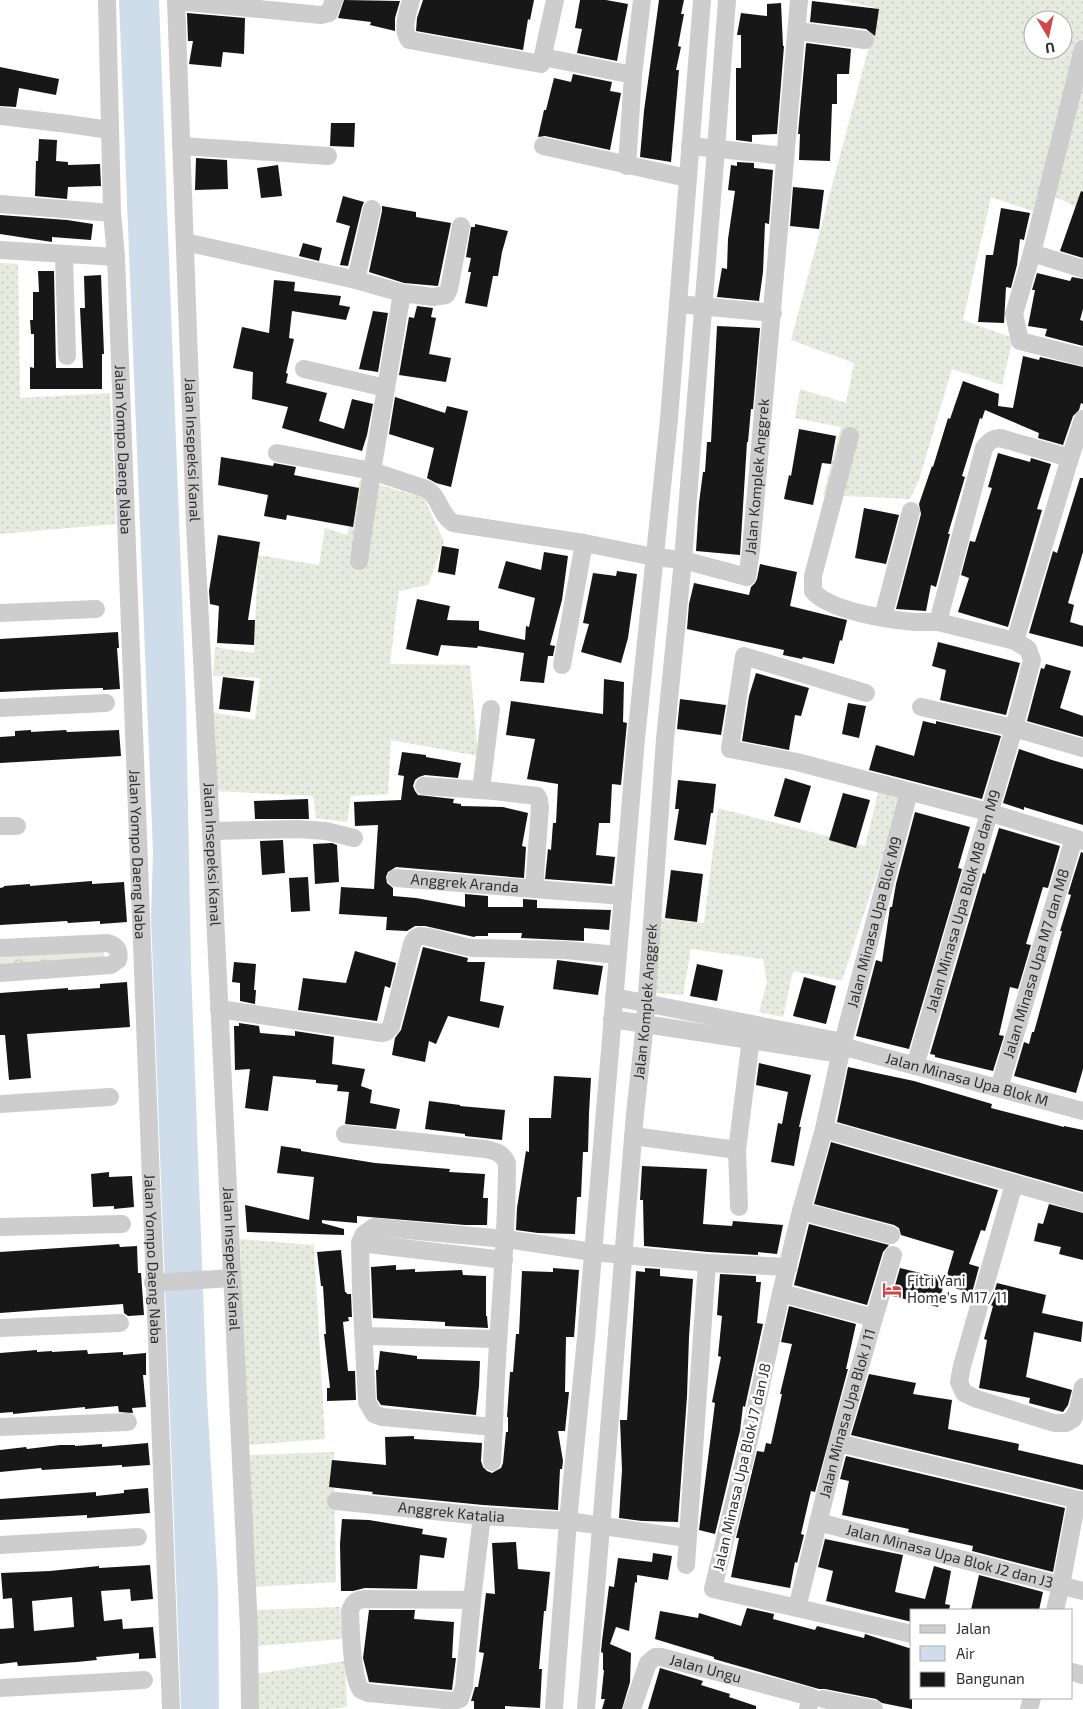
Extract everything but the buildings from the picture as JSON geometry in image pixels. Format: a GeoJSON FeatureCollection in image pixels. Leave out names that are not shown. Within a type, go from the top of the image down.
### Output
{"type":"FeatureCollection","features":[{"type":"Feature","properties":{"kind":"street","name":"Jalan Yompo Daeng Naba"},"geometry":{"type":"LineString","coordinates":[[107,0],[112,214],[116,257],[153,1283],[171,1709]]}},
{"type":"Feature","properties":{"kind":"street"},"geometry":{"type":"LineString","coordinates":[[176,0],[321,15],[329,13],[334,0]]}},
{"type":"Feature","properties":{"kind":"street","name":"Jalan Insepeksi Kanal"},"geometry":{"type":"LineString","coordinates":[[176,0],[195,525],[249,1630],[250,1709]]}},
{"type":"Feature","properties":{"kind":"street"},"geometry":{"type":"LineString","coordinates":[[412,0],[405,24],[405,34],[409,40],[541,64],[555,0]]}},
{"type":"Feature","properties":{"kind":"street"},"geometry":{"type":"LineString","coordinates":[[627,166],[642,0]]}},
{"type":"Feature","properties":{"kind":"street","name":"Jalan Komplek Anggrek"},"geometry":{"type":"LineString","coordinates":[[554,1709],[568,1521],[586,1338],[636,739],[669,418],[702,0]]}},
{"type":"Feature","properties":{"kind":"street","name":"Jalan Komplek Anggrek"},"geometry":{"type":"LineString","coordinates":[[586,1709],[633,1136],[645,1024],[665,739],[683,560],[727,0]]}},
{"type":"Feature","properties":{"kind":"street","name":"Jalan Komplek Anggrek"},"geometry":{"type":"LineString","coordinates":[[654,557],[683,560],[747,576],[773,313],[799,0]]}},
{"type":"Feature","properties":{"kind":"street"},"geometry":{"type":"LineString","coordinates":[[798,30],[865,40]]}},
{"type":"Feature","properties":{"kind":"street"},"geometry":{"type":"LineString","coordinates":[[1083,49],[1032,253],[1014,314],[1020,341],[1083,357]]}},
{"type":"Feature","properties":{"kind":"street"},"geometry":{"type":"LineString","coordinates":[[543,57],[634,74]]}},
{"type":"Feature","properties":{"kind":"street"},"geometry":{"type":"LineString","coordinates":[[0,116],[110,130]]}},
{"type":"Feature","properties":{"kind":"street"},"geometry":{"type":"LineString","coordinates":[[182,146],[328,156]]}},
{"type":"Feature","properties":{"kind":"street"},"geometry":{"type":"LineString","coordinates":[[543,146],[687,178]]}},
{"type":"Feature","properties":{"kind":"street"},"geometry":{"type":"LineString","coordinates":[[690,146],[785,156]]}},
{"type":"Feature","properties":{"kind":"street"},"geometry":{"type":"LineString","coordinates":[[0,204],[112,214]]}},
{"type":"Feature","properties":{"kind":"street"},"geometry":{"type":"LineString","coordinates":[[356,280],[372,208]]}},
{"type":"Feature","properties":{"kind":"street"},"geometry":{"type":"LineString","coordinates":[[185,242],[356,280],[402,293],[433,297],[446,295],[449,289],[462,226]]}},
{"type":"Feature","properties":{"kind":"street"},"geometry":{"type":"LineString","coordinates":[[0,250],[116,257]]}},
{"type":"Feature","properties":{"kind":"street"},"geometry":{"type":"LineString","coordinates":[[1032,253],[1083,269]]}},
{"type":"Feature","properties":{"kind":"street"},"geometry":{"type":"LineString","coordinates":[[64,255],[67,356]]}},
{"type":"Feature","properties":{"kind":"street"},"geometry":{"type":"LineString","coordinates":[[359,561],[402,293]]}},
{"type":"Feature","properties":{"kind":"street"},"geometry":{"type":"LineString","coordinates":[[678,304],[773,313]]}},
{"type":"Feature","properties":{"kind":"street"},"geometry":{"type":"LineString","coordinates":[[304,369],[386,388]]}},
{"type":"Feature","properties":{"kind":"street"},"geometry":{"type":"LineString","coordinates":[[850,436],[812,586],[813,592],[817,597],[833,605],[853,611],[915,622],[938,622],[1015,641],[1083,419]]}},
{"type":"Feature","properties":{"kind":"street"},"geometry":{"type":"LineString","coordinates":[[938,622],[984,448],[988,442],[992,439],[1000,438],[1070,458]]}},
{"type":"Feature","properties":{"kind":"street"},"geometry":{"type":"LineString","coordinates":[[277,454],[372,471],[433,493],[444,515],[453,523],[584,543],[654,557]]}},
{"type":"Feature","properties":{"kind":"street"},"geometry":{"type":"LineString","coordinates":[[883,617],[911,511]]}},
{"type":"Feature","properties":{"kind":"street"},"geometry":{"type":"LineString","coordinates":[[562,665],[584,543]]}},
{"type":"Feature","properties":{"kind":"street"},"geometry":{"type":"LineString","coordinates":[[0,613],[96,609]]}},
{"type":"Feature","properties":{"kind":"street","name":"Jalan Minasa Upa Blok M8 dan M9"},"geometry":{"type":"LineString","coordinates":[[915,1066],[1032,660],[1028,649],[1015,641]]}},
{"type":"Feature","properties":{"kind":"street"},"geometry":{"type":"LineString","coordinates":[[866,693],[744,656],[730,749],[797,762],[988,812],[1078,840]]}},
{"type":"Feature","properties":{"kind":"street"},"geometry":{"type":"LineString","coordinates":[[0,708],[106,703]]}},
{"type":"Feature","properties":{"kind":"street"},"geometry":{"type":"LineString","coordinates":[[921,707],[1083,748]]}},
{"type":"Feature","properties":{"kind":"street"},"geometry":{"type":"LineString","coordinates":[[481,790],[491,708]]}},
{"type":"Feature","properties":{"kind":"street","name":"Anggrek Aranda"},"geometry":{"type":"LineString","coordinates":[[424,786],[537,796],[540,807],[534,889]]}},
{"type":"Feature","properties":{"kind":"street","name":"Jalan Minasa Upa Blok M9"},"geometry":{"type":"LineString","coordinates":[[844,1048],[908,792]]}},
{"type":"Feature","properties":{"kind":"street"},"geometry":{"type":"LineString","coordinates":[[211,831],[307,830],[326,831],[354,838]]}},
{"type":"Feature","properties":{"kind":"street","name":"Jalan Minasa Upa M7 dan M8"},"geometry":{"type":"LineString","coordinates":[[999,1088],[1078,840]]}},
{"type":"Feature","properties":{"kind":"street","name":"Anggrek Aranda"},"geometry":{"type":"LineString","coordinates":[[396,878],[623,896]]}},
{"type":"Feature","properties":{"kind":"street"},"geometry":{"type":"LineString","coordinates":[[219,1009],[382,1033],[391,1027],[412,944],[415,938],[419,936],[426,936],[473,948],[565,950],[618,955]]}},
{"type":"Feature","properties":{"kind":"street"},"geometry":{"type":"LineString","coordinates":[[0,948],[108,944],[114,945],[118,950],[119,956],[118,960],[111,965],[0,972]]}},
{"type":"Feature","properties":{"kind":"street"},"geometry":{"type":"LineString","coordinates":[[614,997],[752,1032]]}},
{"type":"Feature","properties":{"kind":"street"},"geometry":{"type":"LineString","coordinates":[[612,1019],[645,1024],[752,1032]]}},
{"type":"Feature","properties":{"kind":"street"},"geometry":{"type":"LineString","coordinates":[[739,1207],[737,1150],[752,1032]]}},
{"type":"Feature","properties":{"kind":"street","name":"Jalan Minasa Upa Blok M"},"geometry":{"type":"LineString","coordinates":[[752,1032],[844,1048],[1082,1108]]}},
{"type":"Feature","properties":{"kind":"street"},"geometry":{"type":"LineString","coordinates":[[781,1293],[844,1048]]}},
{"type":"Feature","properties":{"kind":"street"},"geometry":{"type":"LineString","coordinates":[[0,1104],[110,1097]]}},
{"type":"Feature","properties":{"kind":"street"},"geometry":{"type":"LineString","coordinates":[[824,1129],[1083,1203]]}},
{"type":"Feature","properties":{"kind":"street"},"geometry":{"type":"LineString","coordinates":[[345,1134],[485,1148],[498,1152],[505,1157],[507,1163],[505,1239],[492,1462]]}},
{"type":"Feature","properties":{"kind":"street"},"geometry":{"type":"LineString","coordinates":[[633,1136],[737,1150]]}},
{"type":"Feature","properties":{"kind":"street"},"geometry":{"type":"LineString","coordinates":[[1014,1184],[966,1351],[959,1382],[964,1393],[977,1399],[1054,1423],[1066,1423],[1073,1420],[1078,1409],[1083,1387]]}},
{"type":"Feature","properties":{"kind":"street"},"geometry":{"type":"LineString","coordinates":[[801,1211],[891,1235]]}},
{"type":"Feature","properties":{"kind":"street"},"geometry":{"type":"LineString","coordinates":[[0,1227],[122,1224]]}},
{"type":"Feature","properties":{"kind":"street"},"geometry":{"type":"LineString","coordinates":[[494,1427],[392,1419],[374,1414],[367,1402],[360,1244],[364,1234],[374,1227],[505,1239],[623,1255],[706,1263],[788,1267]]}},
{"type":"Feature","properties":{"kind":"street"},"geometry":{"type":"LineString","coordinates":[[360,1244],[504,1260]]}},
{"type":"Feature","properties":{"kind":"street"},"geometry":{"type":"LineString","coordinates":[[874,1318],[894,1255]]}},
{"type":"Feature","properties":{"kind":"street"},"geometry":{"type":"LineString","coordinates":[[686,1565],[706,1263]]}},
{"type":"Feature","properties":{"kind":"street"},"geometry":{"type":"LineString","coordinates":[[153,1283],[232,1278]]}},
{"type":"Feature","properties":{"kind":"street","name":"Jalan Minasa Upa Blok J 11"},"geometry":{"type":"LineString","coordinates":[[781,1293],[874,1318],[838,1443],[797,1608]]}},
{"type":"Feature","properties":{"kind":"street","name":"Jalan Minasa Upa Blok J7 dan J8"},"geometry":{"type":"LineString","coordinates":[[781,1293],[745,1458],[713,1589],[910,1634]]}},
{"type":"Feature","properties":{"kind":"street"},"geometry":{"type":"LineString","coordinates":[[0,1328],[120,1323]]}},
{"type":"Feature","properties":{"kind":"street"},"geometry":{"type":"LineString","coordinates":[[364,1336],[498,1339]]}},
{"type":"Feature","properties":{"kind":"street"},"geometry":{"type":"LineString","coordinates":[[0,1427],[128,1422]]}},
{"type":"Feature","properties":{"kind":"street"},"geometry":{"type":"LineString","coordinates":[[838,1443],[1080,1501],[1055,1609]]}},
{"type":"Feature","properties":{"kind":"street","name":"Anggrek Katalia"},"geometry":{"type":"LineString","coordinates":[[336,1501],[482,1516],[568,1521],[687,1538]]}},
{"type":"Feature","properties":{"kind":"street"},"geometry":{"type":"LineString","coordinates":[[472,1600],[356,1600],[350,1611],[353,1659],[357,1681],[361,1690],[368,1693],[454,1701],[460,1699],[464,1687],[482,1516]]}},
{"type":"Feature","properties":{"kind":"street","name":"Jalan Minasa Upa Blok J2 dan J3"},"geometry":{"type":"LineString","coordinates":[[818,1522],[1083,1590]]}},
{"type":"Feature","properties":{"kind":"street"},"geometry":{"type":"LineString","coordinates":[[0,1545],[138,1537]]}},
{"type":"Feature","properties":{"kind":"street","name":"Jalan Ungu"},"geometry":{"type":"LineString","coordinates":[[632,1709],[648,1664],[655,1658],[661,1657],[814,1702],[873,1709]]}},
{"type":"Feature","properties":{"kind":"street"},"geometry":{"type":"LineString","coordinates":[[0,1688],[144,1680]]}},
{"type":"Feature","properties":{"kind":"green space"},"geometry":{"type":"Polygon","coordinates":[[[842,0],[1083,0],[1083,210],[1051,195],[1044,215],[991,197],[963,320],[1013,338],[1002,385],[952,369],[919,480],[910,499],[823,495],[841,427],[795,418],[800,389],[846,403],[854,363],[791,340],[879,9],[842,0]]]}},
{"type":"Feature","properties":{"kind":"green space"},"geometry":{"type":"Polygon","coordinates":[[[0,263],[18,264],[20,398],[110,393],[116,524],[0,534],[0,263]]]}},
{"type":"Feature","properties":{"kind":"green space"},"geometry":{"type":"Polygon","coordinates":[[[360,479],[424,498],[444,541],[428,585],[399,591],[390,664],[470,665],[478,756],[391,740],[388,794],[351,796],[347,822],[316,818],[313,796],[214,791],[212,712],[255,720],[260,678],[213,676],[215,647],[254,653],[258,555],[319,565],[325,528],[347,535],[360,479]]]}},
{"type":"Feature","properties":{"kind":"green space"},"geometry":{"type":"Polygon","coordinates":[[[879,789],[901,800],[842,981],[793,971],[783,1017],[759,1012],[767,982],[763,959],[691,949],[683,995],[655,993],[657,918],[704,923],[718,808],[865,846],[879,789]]]}},
{"type":"Feature","properties":{"kind":"green space"},"geometry":{"type":"Polygon","coordinates":[[[104,949],[104,958],[0,966],[0,957],[104,949]]]}},
{"type":"Feature","properties":{"kind":"green space"},"geometry":{"type":"Polygon","coordinates":[[[240,1239],[314,1245],[325,1439],[246,1445],[240,1239]]]}},
{"type":"Feature","properties":{"kind":"green space"},"geometry":{"type":"Polygon","coordinates":[[[334,1452],[336,1582],[254,1587],[246,1455],[334,1452]]]}},
{"type":"Feature","properties":{"kind":"green space"},"geometry":{"type":"Polygon","coordinates":[[[340,1607],[343,1639],[257,1646],[253,1610],[340,1607]]]}},
{"type":"Feature","properties":{"kind":"green space"},"geometry":{"type":"Polygon","coordinates":[[[345,1661],[347,1707],[328,1709],[258,1709],[255,1674],[345,1661]]]}},
{"type":"Feature","properties":{"kind":"water"},"geometry":{"type":"Polygon","coordinates":[[[119,0],[159,0],[186,700],[191,967],[207,1397],[218,1587],[219,1709],[181,1709],[151,917],[153,852],[119,0]]]}},
{"type":"Feature","properties":{"kind":"place","name":"Fitri Yani Home's M17/11"},"geometry":{"type":"Point","coordinates":[892,1290]}}]}
